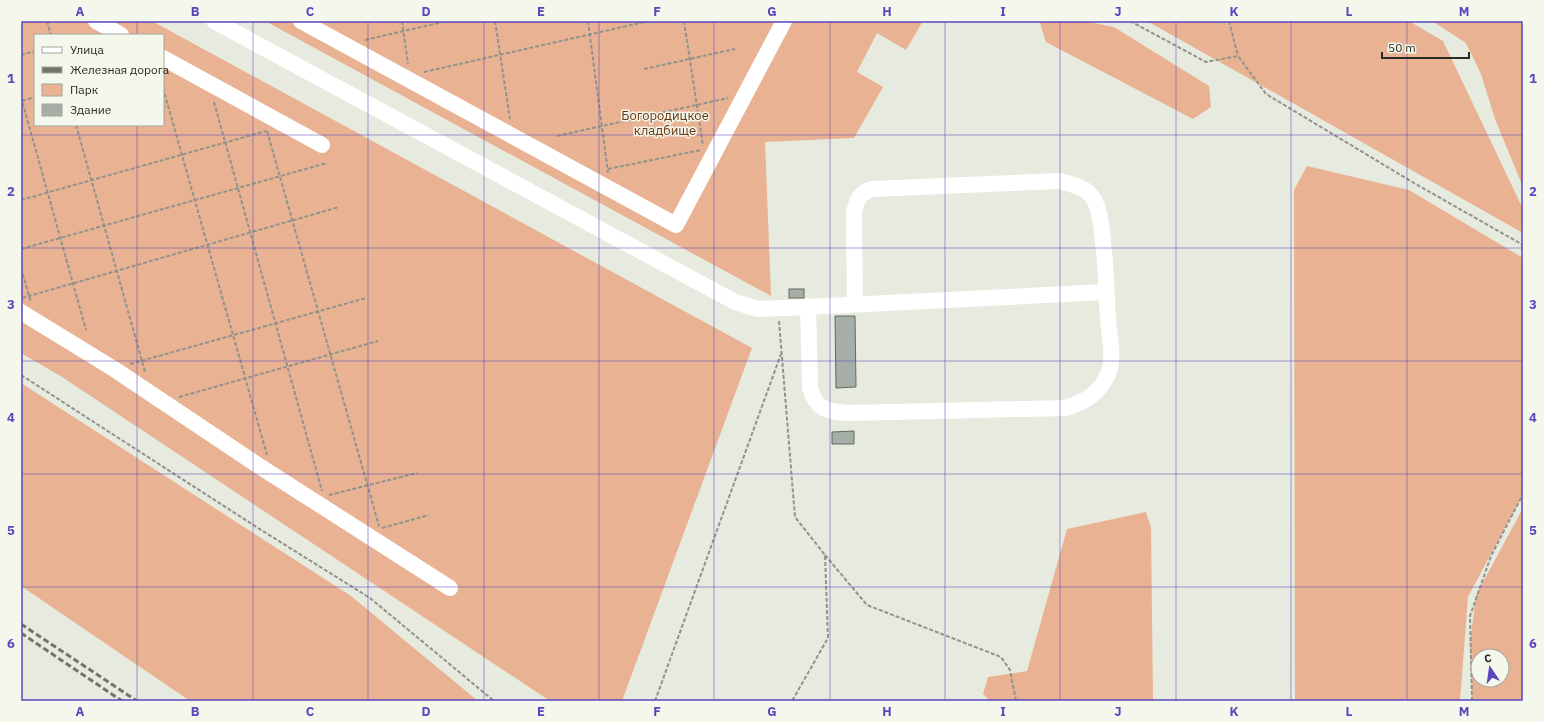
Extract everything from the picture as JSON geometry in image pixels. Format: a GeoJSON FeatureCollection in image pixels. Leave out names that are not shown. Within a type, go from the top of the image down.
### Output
{"type":"FeatureCollection","features":[{"type":"Feature","properties":{"kind":"street"},"geometry":{"type":"LineString","coordinates":[[96,21],[119,34]]}},
{"type":"Feature","properties":{"kind":"street"},"geometry":{"type":"LineString","coordinates":[[214,21],[708,289],[735,302],[758,309],[1106,292]]}},
{"type":"Feature","properties":{"kind":"street"},"geometry":{"type":"LineString","coordinates":[[301,21],[407,76],[512,136],[676,225],[784,21]]}},
{"type":"Feature","properties":{"kind":"street"},"geometry":{"type":"LineString","coordinates":[[164,59],[322,145]]}},
{"type":"Feature","properties":{"kind":"street"},"geometry":{"type":"LineString","coordinates":[[808,306],[810,388],[814,399],[819,406],[829,411],[849,412],[1065,408],[1079,404],[1092,397],[1100,388],[1109,372],[1110,357],[1106,292],[1101,224],[1097,206],[1090,194],[1077,186],[1059,181],[872,189],[862,192],[857,200],[854,212],[855,304]]}},
{"type":"Feature","properties":{"kind":"street"},"geometry":{"type":"LineString","coordinates":[[21,312],[165,401],[259,466],[450,588]]}},
{"type":"Feature","properties":{"kind":"path"},"geometry":{"type":"LineString","coordinates":[[47,21],[51,34]]}},
{"type":"Feature","properties":{"kind":"path"},"geometry":{"type":"LineString","coordinates":[[402,21],[407,76],[649,21]]}},
{"type":"Feature","properties":{"kind":"path"},"geometry":{"type":"LineString","coordinates":[[363,40],[447,21]]}},
{"type":"Feature","properties":{"kind":"path"},"geometry":{"type":"LineString","coordinates":[[496,21],[512,136]]}},
{"type":"Feature","properties":{"kind":"path"},"geometry":{"type":"LineString","coordinates":[[588,21],[611,190]]}},
{"type":"Feature","properties":{"kind":"path"},"geometry":{"type":"LineString","coordinates":[[684,21],[706,168]]}},
{"type":"Feature","properties":{"kind":"path"},"geometry":{"type":"LineString","coordinates":[[1130,21],[1206,62],[1238,56]]}},
{"type":"Feature","properties":{"kind":"path"},"geometry":{"type":"LineString","coordinates":[[1229,21],[1238,56],[1266,94],[1414,183],[1523,245]]}},
{"type":"Feature","properties":{"kind":"path"},"geometry":{"type":"LineString","coordinates":[[644,70],[735,49]]}},
{"type":"Feature","properties":{"kind":"path"},"geometry":{"type":"LineString","coordinates":[[21,55],[34,52]]}},
{"type":"Feature","properties":{"kind":"path"},"geometry":{"type":"LineString","coordinates":[[164,92],[267,456]]}},
{"type":"Feature","properties":{"kind":"path"},"geometry":{"type":"LineString","coordinates":[[212,95],[324,496],[417,473]]}},
{"type":"Feature","properties":{"kind":"path"},"geometry":{"type":"LineString","coordinates":[[557,136],[734,96]]}},
{"type":"Feature","properties":{"kind":"path"},"geometry":{"type":"LineString","coordinates":[[21,97],[86,330]]}},
{"type":"Feature","properties":{"kind":"path"},"geometry":{"type":"LineString","coordinates":[[22,101],[34,97]]}},
{"type":"Feature","properties":{"kind":"path"},"geometry":{"type":"LineString","coordinates":[[21,200],[286,125]]}},
{"type":"Feature","properties":{"kind":"path"},"geometry":{"type":"LineString","coordinates":[[76,126],[150,392]]}},
{"type":"Feature","properties":{"kind":"path"},"geometry":{"type":"LineString","coordinates":[[267,130],[384,546]]}},
{"type":"Feature","properties":{"kind":"path"},"geometry":{"type":"LineString","coordinates":[[608,169],[703,149]]}},
{"type":"Feature","properties":{"kind":"path"},"geometry":{"type":"LineString","coordinates":[[21,249],[327,163]]}},
{"type":"Feature","properties":{"kind":"path"},"geometry":{"type":"LineString","coordinates":[[21,298],[339,207]]}},
{"type":"Feature","properties":{"kind":"path"},"geometry":{"type":"LineString","coordinates":[[21,268],[36,321]]}},
{"type":"Feature","properties":{"kind":"path"},"geometry":{"type":"LineString","coordinates":[[114,369],[366,298]]}},
{"type":"Feature","properties":{"kind":"path"},"geometry":{"type":"LineString","coordinates":[[782,308],[781,353],[795,517],[867,605],[1001,657],[1010,670],[1016,701]]}},
{"type":"Feature","properties":{"kind":"path"},"geometry":{"type":"LineString","coordinates":[[165,401],[378,341]]}},
{"type":"Feature","properties":{"kind":"path"},"geometry":{"type":"LineString","coordinates":[[655,701],[781,353]]}},
{"type":"Feature","properties":{"kind":"path"},"geometry":{"type":"LineString","coordinates":[[21,376],[370,598],[494,701]]}},
{"type":"Feature","properties":{"kind":"path"},"geometry":{"type":"LineString","coordinates":[[1472,701],[1470,616],[1491,556],[1523,494]]}},
{"type":"Feature","properties":{"kind":"path"},"geometry":{"type":"LineString","coordinates":[[363,532],[429,515]]}},
{"type":"Feature","properties":{"kind":"path"},"geometry":{"type":"LineString","coordinates":[[792,701],[828,638],[825,555]]}},
{"type":"Feature","properties":{"kind":"green space"},"geometry":{"type":"Polygon","coordinates":[[[21,21],[152,21],[752,348],[622,701],[550,701],[62,377],[21,353],[21,21]]]}},
{"type":"Feature","properties":{"kind":"green space","name":"Богородицкое кладбище"},"geometry":{"type":"Polygon","coordinates":[[[265,21],[923,21],[906,50],[877,33],[857,72],[883,87],[854,138],[765,142],[771,296],[265,21]]]}},
{"type":"Feature","properties":{"kind":"green space"},"geometry":{"type":"Polygon","coordinates":[[[1043,21],[1084,21],[1114,27],[1209,86],[1211,107],[1193,119],[1046,42],[1040,23],[1043,21]]]}},
{"type":"Feature","properties":{"kind":"green space"},"geometry":{"type":"Polygon","coordinates":[[[1147,21],[1409,21],[1443,41],[1523,209],[1523,233],[1147,21]]]}},
{"type":"Feature","properties":{"kind":"green space"},"geometry":{"type":"Polygon","coordinates":[[[1432,21],[1523,21],[1523,187],[1495,119],[1481,74],[1466,43],[1432,21]]]}},
{"type":"Feature","properties":{"kind":"green space"},"geometry":{"type":"Polygon","coordinates":[[[1307,166],[1409,190],[1523,258],[1523,494],[1468,597],[1460,701],[1295,701],[1294,190],[1307,166]]]}},
{"type":"Feature","properties":{"kind":"green space"},"geometry":{"type":"Polygon","coordinates":[[[21,383],[351,596],[478,701],[190,701],[21,586],[21,383]]]}},
{"type":"Feature","properties":{"kind":"green space"},"geometry":{"type":"Polygon","coordinates":[[[1523,508],[1523,701],[1472,701],[1472,688],[1510,688],[1510,648],[1470,648],[1476,595],[1523,508]]]}},
{"type":"Feature","properties":{"kind":"green space"},"geometry":{"type":"Polygon","coordinates":[[[1146,512],[1151,528],[1153,701],[990,701],[983,694],[988,677],[1027,671],[1067,529],[1146,512]]]}},
{"type":"Feature","properties":{"kind":"building"},"geometry":{"type":"Polygon","coordinates":[[[789,289],[804,289],[804,298],[789,298],[789,289]]]}},
{"type":"Feature","properties":{"kind":"building"},"geometry":{"type":"Polygon","coordinates":[[[835,316],[855,316],[856,387],[836,388],[835,316]]]}},
{"type":"Feature","properties":{"kind":"building"},"geometry":{"type":"Polygon","coordinates":[[[854,431],[854,444],[832,444],[832,432],[854,431]]]}},
{"type":"Feature","properties":{"kind":"railway"},"geometry":{"type":"LineString","coordinates":[[21,624],[137,701]]}},
{"type":"Feature","properties":{"kind":"railway"},"geometry":{"type":"LineString","coordinates":[[21,633],[122,701]]}}]}
